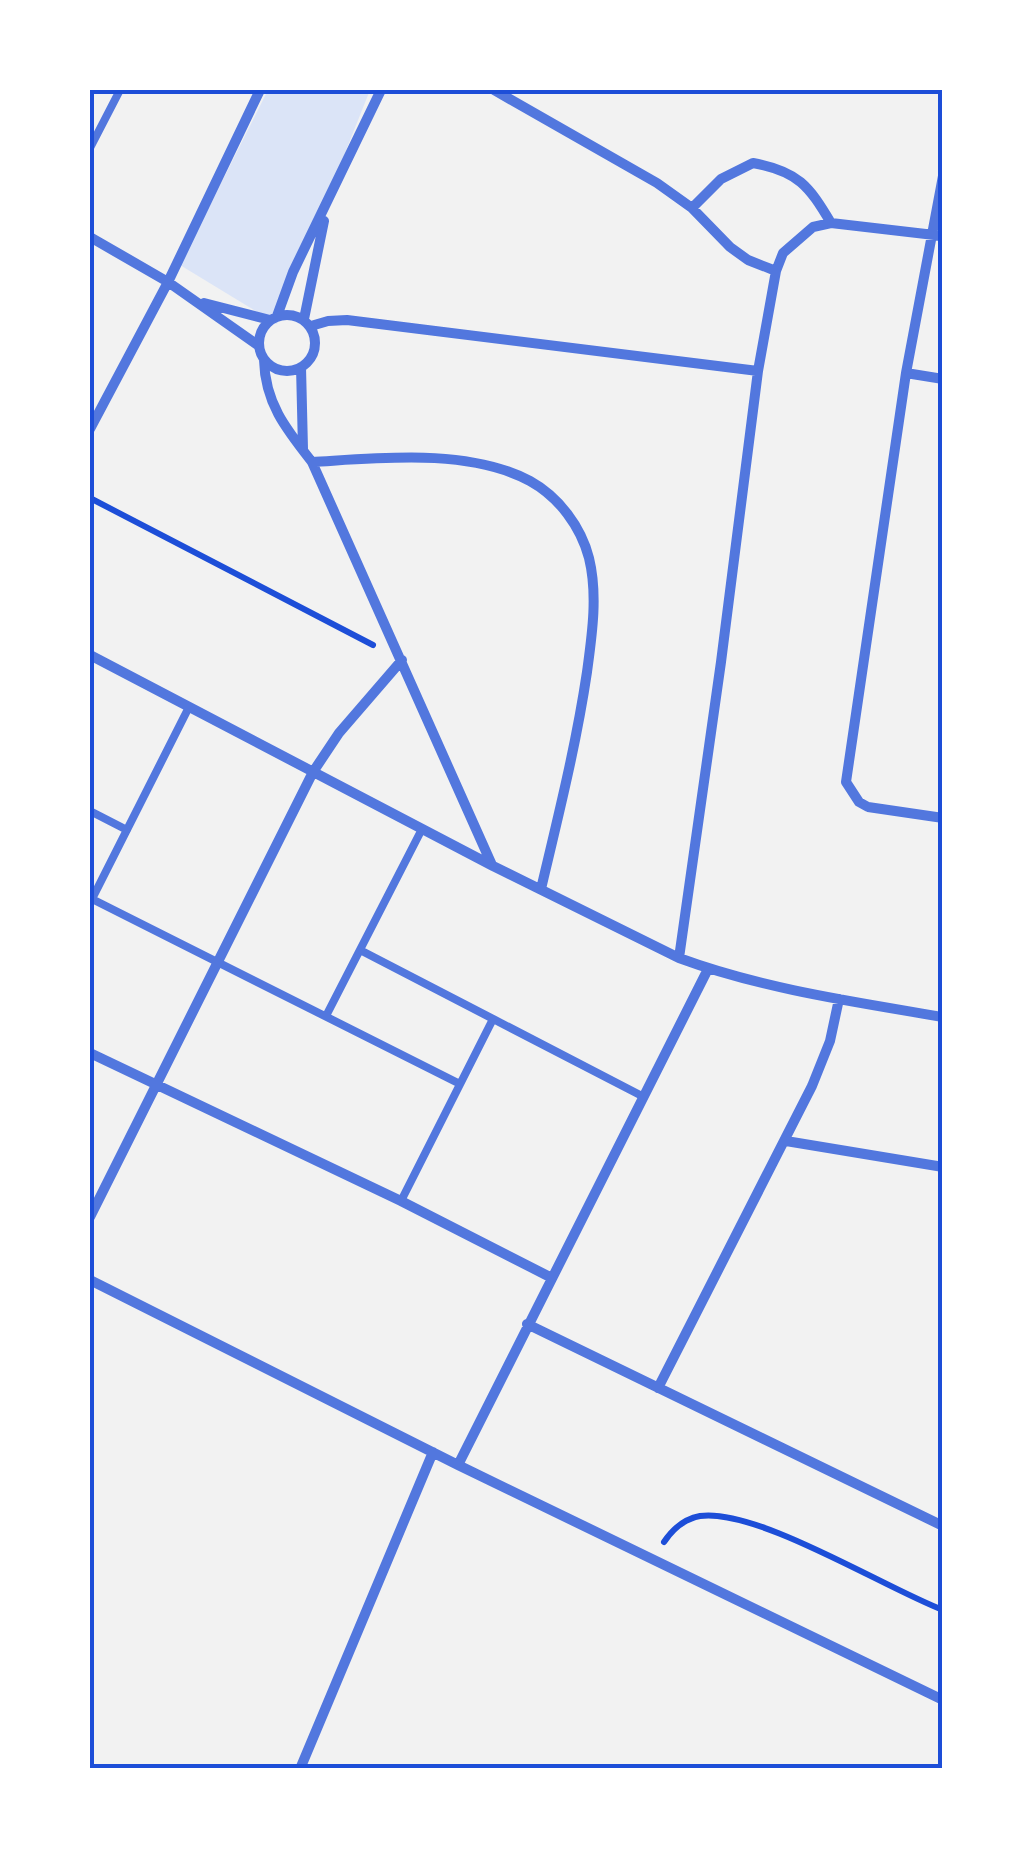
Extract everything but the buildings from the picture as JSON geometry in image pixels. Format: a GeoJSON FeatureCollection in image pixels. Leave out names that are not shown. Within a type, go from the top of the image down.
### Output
{"type":"FeatureCollection","features":[{"type":"Feature","properties":{"kind":"street"},"geometry":{"type":"LineString","coordinates":[[90,430],[168,282],[260,90]]}},
{"type":"Feature","properties":{"kind":"street"},"geometry":{"type":"LineString","coordinates":[[381,90],[273,318],[263,328],[259,346],[268,398],[312,462],[492,866]]}},
{"type":"Feature","properties":{"kind":"street"},"geometry":{"type":"LineString","coordinates":[[494,90],[624,162],[692,208],[748,260],[776,271]]}},
{"type":"Feature","properties":{"kind":"street"},"geometry":{"type":"LineString","coordinates":[[692,208],[721,179],[754,163],[789,172],[804,183],[831,223]]}},
{"type":"Feature","properties":{"kind":"street"},"geometry":{"type":"LineString","coordinates":[[943,176],[937,235],[906,373],[846,782],[859,802],[868,807],[943,818]]}},
{"type":"Feature","properties":{"kind":"street"},"geometry":{"type":"LineString","coordinates":[[308,323],[326,210]]}},
{"type":"Feature","properties":{"kind":"street"},"geometry":{"type":"LineString","coordinates":[[678,958],[722,662],[758,371],[776,271],[783,253],[813,227],[831,223],[937,235]]}},
{"type":"Feature","properties":{"kind":"street"},"geometry":{"type":"LineString","coordinates":[[90,238],[168,282],[259,346]]}},
{"type":"Feature","properties":{"kind":"street"},"geometry":{"type":"LineString","coordinates":[[198,302],[273,318],[296,316],[308,323],[315,334],[314,353],[302,367],[284,370],[264,360]]}},
{"type":"Feature","properties":{"kind":"street"},"geometry":{"type":"LineString","coordinates":[[308,323],[347,320],[758,371]]}},
{"type":"Feature","properties":{"kind":"street"},"geometry":{"type":"LineString","coordinates":[[302,367],[303,450]]}},
{"type":"Feature","properties":{"kind":"street"},"geometry":{"type":"LineString","coordinates":[[906,373],[943,378]]}},
{"type":"Feature","properties":{"kind":"street"},"geometry":{"type":"LineString","coordinates":[[312,462],[419,456],[504,471],[550,494],[580,532],[594,594],[592,638],[579,727],[541,889]]}},
{"type":"Feature","properties":{"kind":"street"},"geometry":{"type":"LineString","coordinates":[[90,656],[492,866],[678,958],[708,969],[839,1000],[943,1018]]}},
{"type":"Feature","properties":{"kind":"street"},"geometry":{"type":"LineString","coordinates":[[90,1218],[314,772],[339,733],[402,660]]}},
{"type":"Feature","properties":{"kind":"street"},"geometry":{"type":"LineString","coordinates":[[458,1464],[708,969]]}},
{"type":"Feature","properties":{"kind":"street"},"geometry":{"type":"LineString","coordinates":[[658,1388],[786,1142],[830,1041],[839,1000]]}},
{"type":"Feature","properties":{"kind":"street"},"geometry":{"type":"LineString","coordinates":[[90,1053],[550,1277]]}},
{"type":"Feature","properties":{"kind":"street"},"geometry":{"type":"LineString","coordinates":[[786,1142],[943,1167]]}},
{"type":"Feature","properties":{"kind":"street"},"geometry":{"type":"LineString","coordinates":[[90,1280],[943,1700]]}},
{"type":"Feature","properties":{"kind":"street"},"geometry":{"type":"LineString","coordinates":[[527,1324],[943,1526]]}},
{"type":"Feature","properties":{"kind":"street"},"geometry":{"type":"LineString","coordinates":[[300,1769],[433,1452]]}},
{"type":"Feature","properties":{"kind":"lane"},"geometry":{"type":"LineString","coordinates":[[90,148],[120,90]]}},
{"type":"Feature","properties":{"kind":"lane"},"geometry":{"type":"LineString","coordinates":[[189,706],[91,898],[460,1084]]}},
{"type":"Feature","properties":{"kind":"lane"},"geometry":{"type":"LineString","coordinates":[[90,811],[127,830]]}},
{"type":"Feature","properties":{"kind":"lane"},"geometry":{"type":"LineString","coordinates":[[326,1016],[422,829]]}},
{"type":"Feature","properties":{"kind":"lane"},"geometry":{"type":"LineString","coordinates":[[360,950],[642,1096]]}},
{"type":"Feature","properties":{"kind":"lane"},"geometry":{"type":"LineString","coordinates":[[401,1202],[493,1018]]}},
{"type":"Feature","properties":{"kind":"path"},"geometry":{"type":"LineString","coordinates":[[90,498],[402,660]]}},
{"type":"Feature","properties":{"kind":"path"},"geometry":{"type":"LineString","coordinates":[[652,1559],[669,1534],[683,1522],[701,1516],[728,1518],[771,1530],[943,1610]]}},
{"type":"Feature","properties":{"kind":"shaded area"},"geometry":{"type":"Polygon","coordinates":[[[268,90],[370,90],[277,324],[180,265],[268,90]]]}}]}
